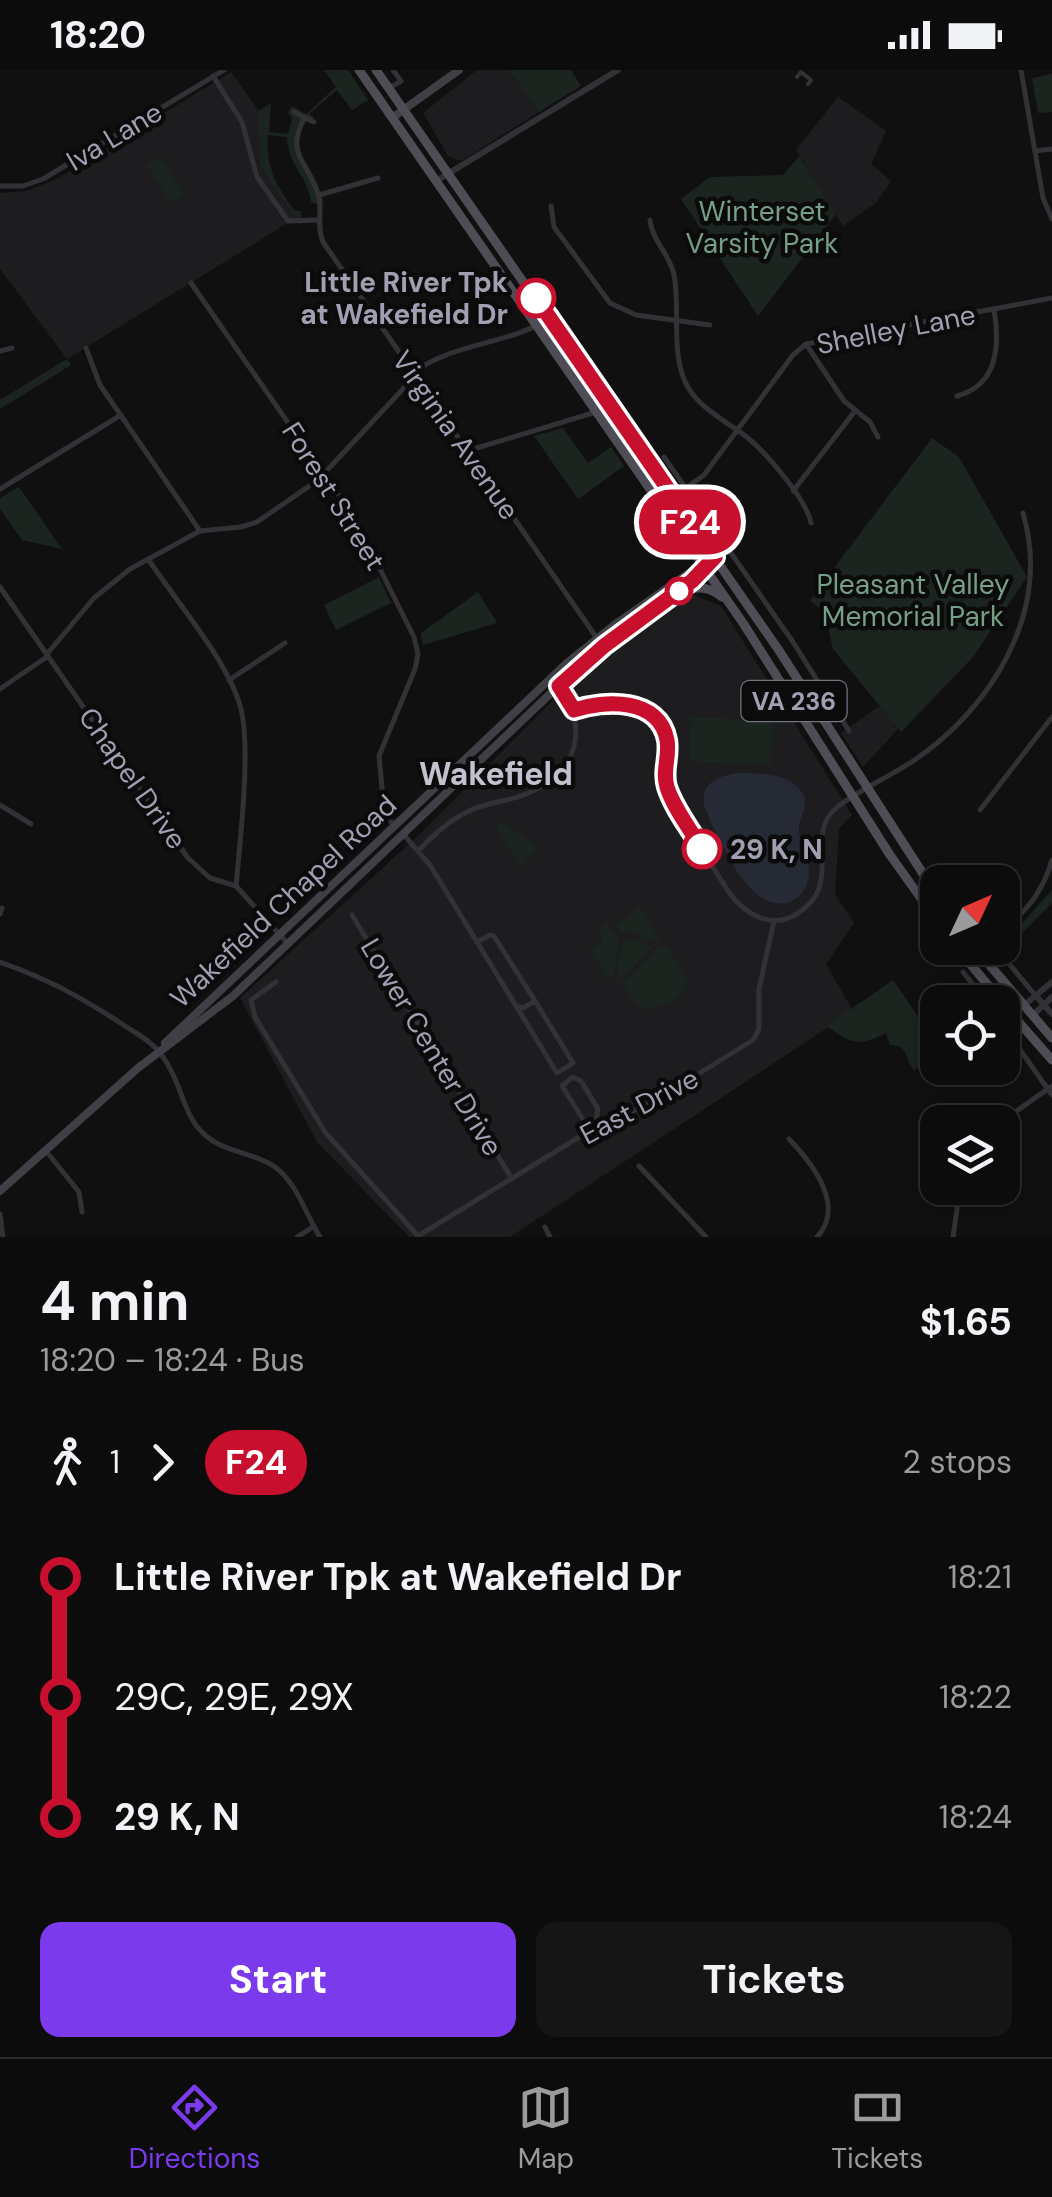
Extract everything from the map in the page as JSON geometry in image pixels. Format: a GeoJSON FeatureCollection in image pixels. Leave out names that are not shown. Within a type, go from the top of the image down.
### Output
{"type":"FeatureCollection","features":[{"type":"Feature","properties":{"kind":"main road","name":"VA 236"},"geometry":{"type":"LineString","coordinates":[[358,70],[731,606],[920,896]]}},
{"type":"Feature","properties":{"kind":"main road","name":"VA 236"},"geometry":{"type":"LineString","coordinates":[[376,70],[785,659],[920,870]]}},
{"type":"Feature","properties":{"kind":"main road"},"geometry":{"type":"LineString","coordinates":[[392,118],[458,70]]}},
{"type":"Feature","properties":{"kind":"main road","name":"Wakefield Chapel Road"},"geometry":{"type":"LineString","coordinates":[[159,1051],[172,1034],[396,828],[552,677],[597,638],[715,557]]}},
{"type":"Feature","properties":{"kind":"main road","name":"Wakefield Chapel Road"},"geometry":{"type":"LineString","coordinates":[[0,1190],[159,1051],[220,1008],[559,686],[604,646],[666,601],[703,566]]}},
{"type":"Feature","properties":{"kind":"main road"},"geometry":{"type":"LineString","coordinates":[[666,601],[698,586],[715,591],[731,606]]}},
{"type":"Feature","properties":{"kind":"main road"},"geometry":{"type":"LineString","coordinates":[[971,965],[987,985]]}},
{"type":"Feature","properties":{"kind":"main road"},"geometry":{"type":"LineString","coordinates":[[993,965],[1052,1038]]}},
{"type":"Feature","properties":{"kind":"main road"},"geometry":{"type":"LineString","coordinates":[[1020,1024],[1052,1060]]}},
{"type":"Feature","properties":{"kind":"street","name":"Iva Lane"},"geometry":{"type":"LineString","coordinates":[[0,186],[23,186],[43,179],[224,70]]}},
{"type":"Feature","properties":{"kind":"street"},"geometry":{"type":"LineString","coordinates":[[389,88],[400,81],[393,70]]}},
{"type":"Feature","properties":{"kind":"street"},"geometry":{"type":"LineString","coordinates":[[436,181],[618,70]]}},
{"type":"Feature","properties":{"kind":"street"},"geometry":{"type":"LineString","coordinates":[[1021,70],[1045,204],[1052,218]]}},
{"type":"Feature","properties":{"kind":"street"},"geometry":{"type":"LineString","coordinates":[[798,77],[801,72],[811,80],[808,84]]}},
{"type":"Feature","properties":{"kind":"street"},"geometry":{"type":"LineString","coordinates":[[213,76],[242,122],[257,177],[288,221],[319,220],[319,195],[296,152],[296,136],[304,118]]}},
{"type":"Feature","properties":{"kind":"street"},"geometry":{"type":"LineString","coordinates":[[294,112],[314,122]]}},
{"type":"Feature","properties":{"kind":"street"},"geometry":{"type":"LineString","coordinates":[[1035,152],[1052,149]]}},
{"type":"Feature","properties":{"kind":"street"},"geometry":{"type":"LineString","coordinates":[[319,195],[378,178]]}},
{"type":"Feature","properties":{"kind":"street"},"geometry":{"type":"LineString","coordinates":[[551,206],[554,227],[610,303],[636,315],[710,325]]}},
{"type":"Feature","properties":{"kind":"street","name":"Virginia Avenue"},"geometry":{"type":"LineString","coordinates":[[319,220],[323,242],[604,646]]}},
{"type":"Feature","properties":{"kind":"street"},"geometry":{"type":"LineString","coordinates":[[650,220],[674,275],[680,365],[686,383],[702,404],[755,445],[805,506],[810,523]]}},
{"type":"Feature","properties":{"kind":"street","name":"Forest Street"},"geometry":{"type":"LineString","coordinates":[[191,283],[362,530],[416,646],[416,670],[379,756],[384,809],[396,828],[419,850],[557,1072],[574,1062],[535,1001]]}},
{"type":"Feature","properties":{"kind":"street","name":"Shelley Lane"},"geometry":{"type":"LineString","coordinates":[[686,488],[704,474],[793,355],[806,344],[1052,298]]}},
{"type":"Feature","properties":{"kind":"street"},"geometry":{"type":"LineString","coordinates":[[957,396],[976,386],[993,366],[998,340],[994,310]]}},
{"type":"Feature","properties":{"kind":"street"},"geometry":{"type":"LineString","coordinates":[[0,689],[47,655],[112,581],[200,531],[257,522],[324,474],[414,374],[447,353],[537,326],[550,318]]}},
{"type":"Feature","properties":{"kind":"street"},"geometry":{"type":"LineString","coordinates":[[806,344],[844,401],[870,422],[878,437]]}},
{"type":"Feature","properties":{"kind":"street"},"geometry":{"type":"LineString","coordinates":[[0,350],[12,348]]}},
{"type":"Feature","properties":{"kind":"street"},"geometry":{"type":"LineString","coordinates":[[86,348],[96,378],[200,531]]}},
{"type":"Feature","properties":{"kind":"street"},"geometry":{"type":"LineString","coordinates":[[793,491],[855,411]]}},
{"type":"Feature","properties":{"kind":"street"},"geometry":{"type":"LineString","coordinates":[[467,451],[596,412]]}},
{"type":"Feature","properties":{"kind":"street"},"geometry":{"type":"LineString","coordinates":[[0,489],[120,415]]}},
{"type":"Feature","properties":{"kind":"street"},"geometry":{"type":"LineString","coordinates":[[664,457],[849,731]]}},
{"type":"Feature","properties":{"kind":"street"},"geometry":{"type":"LineString","coordinates":[[1024,513],[1038,569]]}},
{"type":"Feature","properties":{"kind":"street","name":"Wakefield Chapel Road"},"geometry":{"type":"LineString","coordinates":[[715,557],[728,548]]}},
{"type":"Feature","properties":{"kind":"street"},"geometry":{"type":"LineString","coordinates":[[148,559],[229,680],[240,705],[244,730],[236,886]]}},
{"type":"Feature","properties":{"kind":"street"},"geometry":{"type":"LineString","coordinates":[[574,710],[617,702],[641,710],[658,722],[668,744],[665,776],[673,800],[736,903],[753,915],[774,921],[790,918],[814,897],[824,872],[824,828],[834,809],[934,746],[995,687],[1024,638],[1038,578]]}},
{"type":"Feature","properties":{"kind":"street","name":"Chapel Drive"},"geometry":{"type":"LineString","coordinates":[[0,586],[188,858],[210,878],[236,886],[289,944]]}},
{"type":"Feature","properties":{"kind":"street"},"geometry":{"type":"LineString","coordinates":[[229,680],[285,644]]}},
{"type":"Feature","properties":{"kind":"street"},"geometry":{"type":"LineString","coordinates":[[419,850],[456,817],[532,791],[557,774],[570,758],[576,742],[574,710],[552,677]]}},
{"type":"Feature","properties":{"kind":"street"},"geometry":{"type":"LineString","coordinates":[[980,810],[1052,717]]}},
{"type":"Feature","properties":{"kind":"street"},"geometry":{"type":"LineString","coordinates":[[0,805],[31,824]]}},
{"type":"Feature","properties":{"kind":"street"},"geometry":{"type":"LineString","coordinates":[[1020,914],[1042,890],[1052,860]]}},
{"type":"Feature","properties":{"kind":"street","name":"Lower Center Drive"},"geometry":{"type":"LineString","coordinates":[[352,915],[512,1179]]}},
{"type":"Feature","properties":{"kind":"street","name":"East Drive"},"geometry":{"type":"LineString","coordinates":[[418,1236],[588,1128],[663,1097],[756,1038],[760,1022],[759,989],[774,921]]}},
{"type":"Feature","properties":{"kind":"street"},"geometry":{"type":"LineString","coordinates":[[477,942],[494,936],[535,1001],[523,1008],[516,1006]]}},
{"type":"Feature","properties":{"kind":"street"},"geometry":{"type":"LineString","coordinates":[[0,962],[73,992],[159,1051],[178,1080],[197,1127],[223,1147],[262,1160],[278,1170],[291,1185],[320,1237]]}},
{"type":"Feature","properties":{"kind":"street"},"geometry":{"type":"LineString","coordinates":[[1010,965],[1052,1014]]}},
{"type":"Feature","properties":{"kind":"street"},"geometry":{"type":"LineString","coordinates":[[963,972],[973,985]]}},
{"type":"Feature","properties":{"kind":"street"},"geometry":{"type":"LineString","coordinates":[[276,982],[251,1000],[255,1017],[324,1132],[418,1236]]}},
{"type":"Feature","properties":{"kind":"street"},"geometry":{"type":"LineString","coordinates":[[1024,1006],[1052,982]]}},
{"type":"Feature","properties":{"kind":"street"},"geometry":{"type":"LineString","coordinates":[[1032,1016],[1052,996]]}},
{"type":"Feature","properties":{"kind":"street"},"geometry":{"type":"LineString","coordinates":[[1020,1048],[1051,1090],[1020,1110]]}},
{"type":"Feature","properties":{"kind":"street"},"geometry":{"type":"LineString","coordinates":[[599,1115],[588,1128],[562,1086],[566,1081],[580,1079],[606,1121]]}},
{"type":"Feature","properties":{"kind":"street"},"geometry":{"type":"LineString","coordinates":[[789,1139],[812,1165],[823,1188],[828,1219],[818,1237]]}},
{"type":"Feature","properties":{"kind":"street"},"geometry":{"type":"LineString","coordinates":[[46,1151],[79,1192],[82,1212]]}},
{"type":"Feature","properties":{"kind":"street"},"geometry":{"type":"LineString","coordinates":[[639,1166],[706,1237]]}},
{"type":"Feature","properties":{"kind":"street"},"geometry":{"type":"LineString","coordinates":[[953,1237],[958,1205]]}},
{"type":"Feature","properties":{"kind":"street"},"geometry":{"type":"LineString","coordinates":[[0,1214],[3,1237]]}},
{"type":"Feature","properties":{"kind":"street"},"geometry":{"type":"LineString","coordinates":[[297,1237],[313,1227]]}},
{"type":"Feature","properties":{"kind":"street"},"geometry":{"type":"LineString","coordinates":[[545,1227],[550,1237]]}},
{"type":"Feature","properties":{"kind":"shaded area"},"geometry":{"type":"Polygon","coordinates":[[[477,70],[509,70],[539,112],[461,161],[448,156],[423,113],[477,70]]]}},
{"type":"Feature","properties":{"kind":"shaded area"},"geometry":{"type":"Polygon","coordinates":[[[231,72],[259,111],[260,167],[296,218],[67,359],[0,269],[0,193],[26,191],[57,179],[231,72]]]}},
{"type":"Feature","properties":{"kind":"shaded area"},"geometry":{"type":"Polygon","coordinates":[[[838,97],[886,131],[871,164],[891,181],[876,203],[843,226],[796,150],[838,97]]]}},
{"type":"Feature","properties":{"kind":"shaded area"},"geometry":{"type":"Polygon","coordinates":[[[693,595],[721,606],[852,815],[839,829],[835,894],[854,923],[826,964],[853,1011],[510,1237],[409,1237],[317,1142],[240,998],[420,834],[571,682],[693,595]]]}},
{"type":"Feature","properties":{"kind":"shaded area"},"geometry":{"type":"Polygon","coordinates":[[[881,705],[898,729],[863,767],[841,733],[881,705]]]}},
{"type":"Feature","properties":{"kind":"shaded area"},"geometry":{"type":"Polygon","coordinates":[[[737,773],[780,777],[804,795],[799,834],[809,873],[804,891],[793,901],[774,903],[748,885],[726,853],[704,806],[705,792],[712,782],[737,773]]]}},
{"type":"Feature","properties":{"kind":"green space"},"geometry":{"type":"Polygon","coordinates":[[[324,70],[348,70],[368,100],[352,110],[337,90],[309,114],[314,117],[312,123],[306,122],[301,133],[302,153],[324,205],[311,203],[287,137],[268,135],[268,157],[274,176],[295,211],[301,211],[301,225],[260,167],[258,111],[271,103],[269,132],[288,134],[292,106],[306,114],[336,87],[324,70]]]}},
{"type":"Feature","properties":{"kind":"green space"},"geometry":{"type":"Polygon","coordinates":[[[509,70],[571,70],[581,86],[539,112],[509,70]]]}},
{"type":"Feature","properties":{"kind":"green space"},"geometry":{"type":"Polygon","coordinates":[[[1052,74],[1052,112],[1038,113],[1032,78],[1052,74]]]}},
{"type":"Feature","properties":{"kind":"green space","name":"Winterset Varsity Park"},"geometry":{"type":"Polygon","coordinates":[[[799,156],[836,214],[758,316],[681,199],[710,177],[783,175],[799,156]]]}},
{"type":"Feature","properties":{"kind":"green space"},"geometry":{"type":"Polygon","coordinates":[[[160,157],[184,194],[171,203],[147,165],[160,157]]]}},
{"type":"Feature","properties":{"kind":"green space"},"geometry":{"type":"Polygon","coordinates":[[[67,359],[71,365],[0,409],[0,400],[67,359]]]}},
{"type":"Feature","properties":{"kind":"green space"},"geometry":{"type":"Polygon","coordinates":[[[563,428],[588,463],[611,447],[624,466],[578,499],[534,436],[563,428]]]}},
{"type":"Feature","properties":{"kind":"green space","name":"Pleasant Valley Memorial Park"},"geometry":{"type":"Polygon","coordinates":[[[932,438],[959,457],[1027,577],[973,657],[901,732],[833,649],[825,614],[810,600],[932,438]]]}},
{"type":"Feature","properties":{"kind":"green space"},"geometry":{"type":"Polygon","coordinates":[[[19,487],[62,549],[22,540],[0,509],[0,498],[19,487]]]}},
{"type":"Feature","properties":{"kind":"green space"},"geometry":{"type":"Polygon","coordinates":[[[379,577],[391,603],[336,630],[324,605],[379,577]]]}},
{"type":"Feature","properties":{"kind":"green space"},"geometry":{"type":"Polygon","coordinates":[[[478,592],[497,623],[423,645],[421,633],[478,592]]]}},
{"type":"Feature","properties":{"kind":"green space"},"geometry":{"type":"Polygon","coordinates":[[[691,717],[773,721],[771,765],[690,761],[691,717]]]}},
{"type":"Feature","properties":{"kind":"green space"},"geometry":{"type":"Polygon","coordinates":[[[503,822],[538,848],[521,868],[496,826],[503,822]]]}},
{"type":"Feature","properties":{"kind":"green space"},"geometry":{"type":"Polygon","coordinates":[[[1052,890],[1052,903],[1020,935],[1020,926],[1052,890]]]}},
{"type":"Feature","properties":{"kind":"green space"},"geometry":{"type":"Polygon","coordinates":[[[640,907],[657,941],[638,933],[620,932],[616,925],[640,907]]]}},
{"type":"Feature","properties":{"kind":"green space"},"geometry":{"type":"Polygon","coordinates":[[[607,923],[620,940],[613,975],[607,978],[591,950],[601,943],[600,928],[607,923]]]}},
{"type":"Feature","properties":{"kind":"green space"},"geometry":{"type":"Polygon","coordinates":[[[623,939],[653,946],[621,980],[617,973],[623,939]]]}},
{"type":"Feature","properties":{"kind":"green space"},"geometry":{"type":"Polygon","coordinates":[[[659,946],[668,948],[688,981],[677,997],[646,1009],[633,1000],[623,983],[659,946]]]}},
{"type":"Feature","properties":{"kind":"green space"},"geometry":{"type":"Polygon","coordinates":[[[893,980],[920,1019],[920,1066],[914,1070],[903,1050],[890,1045],[886,1033],[855,1042],[827,1026],[893,980]]]}},
{"type":"Feature","properties":{"kind":"bus line","name":"F24"},"geometry":{"type":"LineString","coordinates":[[536,298],[715,557],[692,581],[604,646],[559,686],[574,710],[617,702],[641,710],[658,722],[668,744],[664,766],[667,787],[702,849]]}},
{"type":"Feature","properties":{"kind":"place","name":"Little River Tpk at Wakefield Dr"},"geometry":{"type":"Point","coordinates":[536,298]}},
{"type":"Feature","properties":{"kind":"place","name":"29 K, N"},"geometry":{"type":"Point","coordinates":[702,849]}},
{"type":"Feature","properties":{"kind":"district","name":"Wakefield"},"geometry":{"type":"Point","coordinates":[496,774]}}]}
